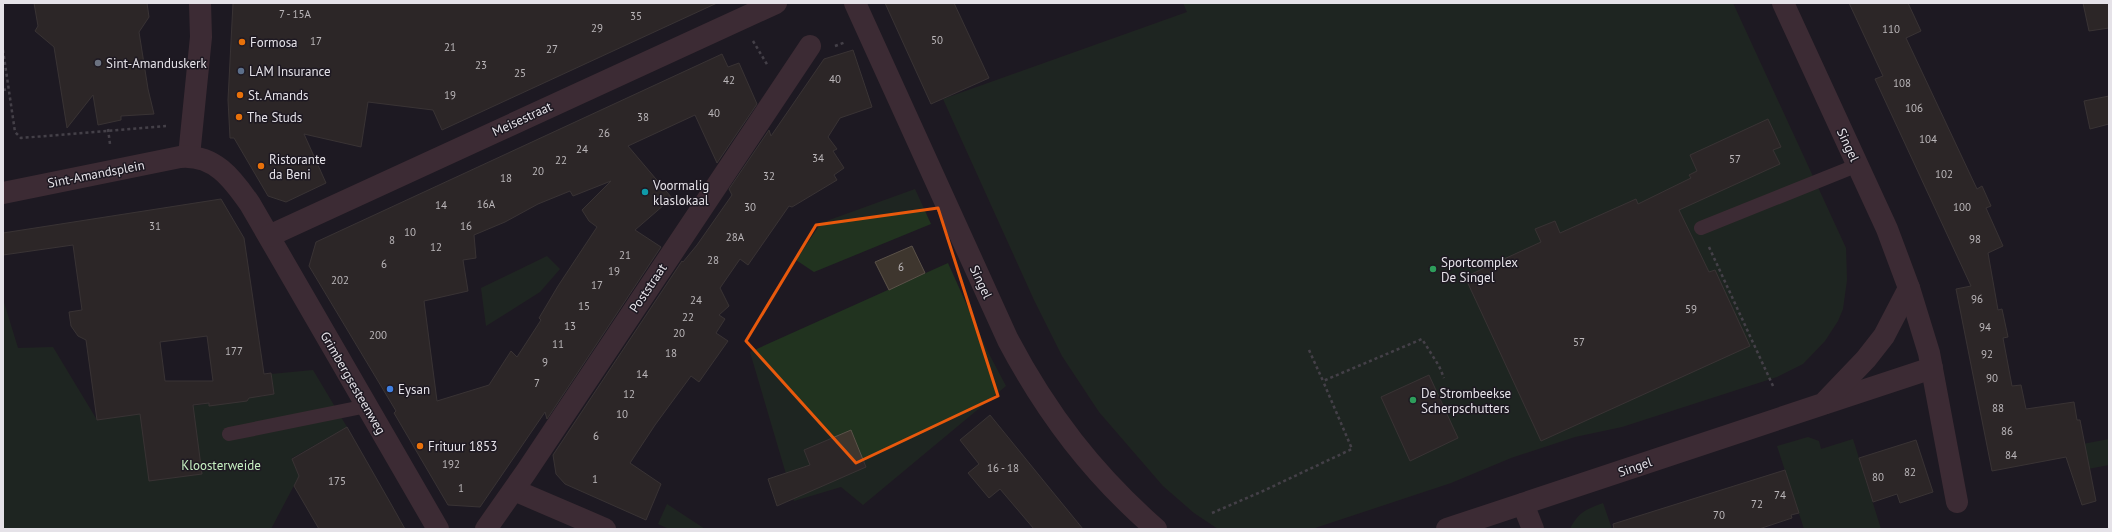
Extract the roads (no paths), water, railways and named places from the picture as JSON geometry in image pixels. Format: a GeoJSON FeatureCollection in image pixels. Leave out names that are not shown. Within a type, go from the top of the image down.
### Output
{"type":"FeatureCollection","features":[{"type":"Feature","properties":{"kind":"street"},"geometry":{"type":"LineString","coordinates":[[189,156],[201,37],[200,3]]}},
{"type":"Feature","properties":{"kind":"street","name":"Meisestraat"},"geometry":{"type":"LineString","coordinates":[[269,236],[776,3]]}},
{"type":"Feature","properties":{"kind":"street","name":"Singel"},"geometry":{"type":"LineString","coordinates":[[855,3],[1008,340],[1024,372],[1063,431],[1084,458],[1138,513],[1156,529]]}},
{"type":"Feature","properties":{"kind":"street","name":"Singel"},"geometry":{"type":"LineString","coordinates":[[1783,3],[1887,229],[1909,288],[1924,333],[1932,368],[1957,502]]}},
{"type":"Feature","properties":{"kind":"street","name":"Poststraat"},"geometry":{"type":"LineString","coordinates":[[486,529],[514,490],[810,46]]}},
{"type":"Feature","properties":{"kind":"street","name":"Sint-Amandsplein"},"geometry":{"type":"LineString","coordinates":[[3,193],[189,156],[214,163],[222,169],[237,185],[269,236]]}},
{"type":"Feature","properties":{"kind":"street","name":"Grimbergsesteenweg"},"geometry":{"type":"LineString","coordinates":[[269,236],[438,529]]}},
{"type":"Feature","properties":{"kind":"street","name":"Singel"},"geometry":{"type":"LineString","coordinates":[[1823,404],[1866,359],[1884,336],[1909,288]]}},
{"type":"Feature","properties":{"kind":"street","name":"Singel"},"geometry":{"type":"LineString","coordinates":[[1447,529],[1932,368]]}},
{"type":"Feature","properties":{"kind":"street"},"geometry":{"type":"LineString","coordinates":[[514,490],[605,529]]}},
{"type":"Feature","properties":{"kind":"street"},"geometry":{"type":"LineString","coordinates":[[1523,504],[1533,529]]}},
{"type":"Feature","properties":{"kind":"lane"},"geometry":{"type":"LineString","coordinates":[[1701,228],[1858,165]]}},
{"type":"Feature","properties":{"kind":"lane"},"geometry":{"type":"LineString","coordinates":[[229,434],[367,406]]}},
{"type":"Feature","properties":{"kind":"place","name":"Formosa"},"geometry":{"type":"Point","coordinates":[242,42]}},
{"type":"Feature","properties":{"kind":"place","name":"Sint-Amanduskerk"},"geometry":{"type":"Point","coordinates":[98,63]}},
{"type":"Feature","properties":{"kind":"place","name":"LAM Insurance"},"geometry":{"type":"Point","coordinates":[241,71]}},
{"type":"Feature","properties":{"kind":"place","name":"St. Amands"},"geometry":{"type":"Point","coordinates":[240,95]}},
{"type":"Feature","properties":{"kind":"place","name":"The Studs"},"geometry":{"type":"Point","coordinates":[239,117]}},
{"type":"Feature","properties":{"kind":"place","name":"Ristorante da Beni"},"geometry":{"type":"Point","coordinates":[261,166]}},
{"type":"Feature","properties":{"kind":"place","name":"Voormalig klaslokaal"},"geometry":{"type":"Point","coordinates":[645,192]}},
{"type":"Feature","properties":{"kind":"place","name":"Sportcomplex De Singel"},"geometry":{"type":"Point","coordinates":[1433,269]}},
{"type":"Feature","properties":{"kind":"place","name":"Eysan"},"geometry":{"type":"Point","coordinates":[390,389]}},
{"type":"Feature","properties":{"kind":"place","name":"De Strombeekse Scherpschutters"},"geometry":{"type":"Point","coordinates":[1413,400]}},
{"type":"Feature","properties":{"kind":"place","name":"Frituur 1853"},"geometry":{"type":"Point","coordinates":[420,446]}},
{"type":"Feature","properties":{"kind":"park label","name":"Kloosterweide"},"geometry":{"type":"Point","coordinates":[221,465]}}]}
